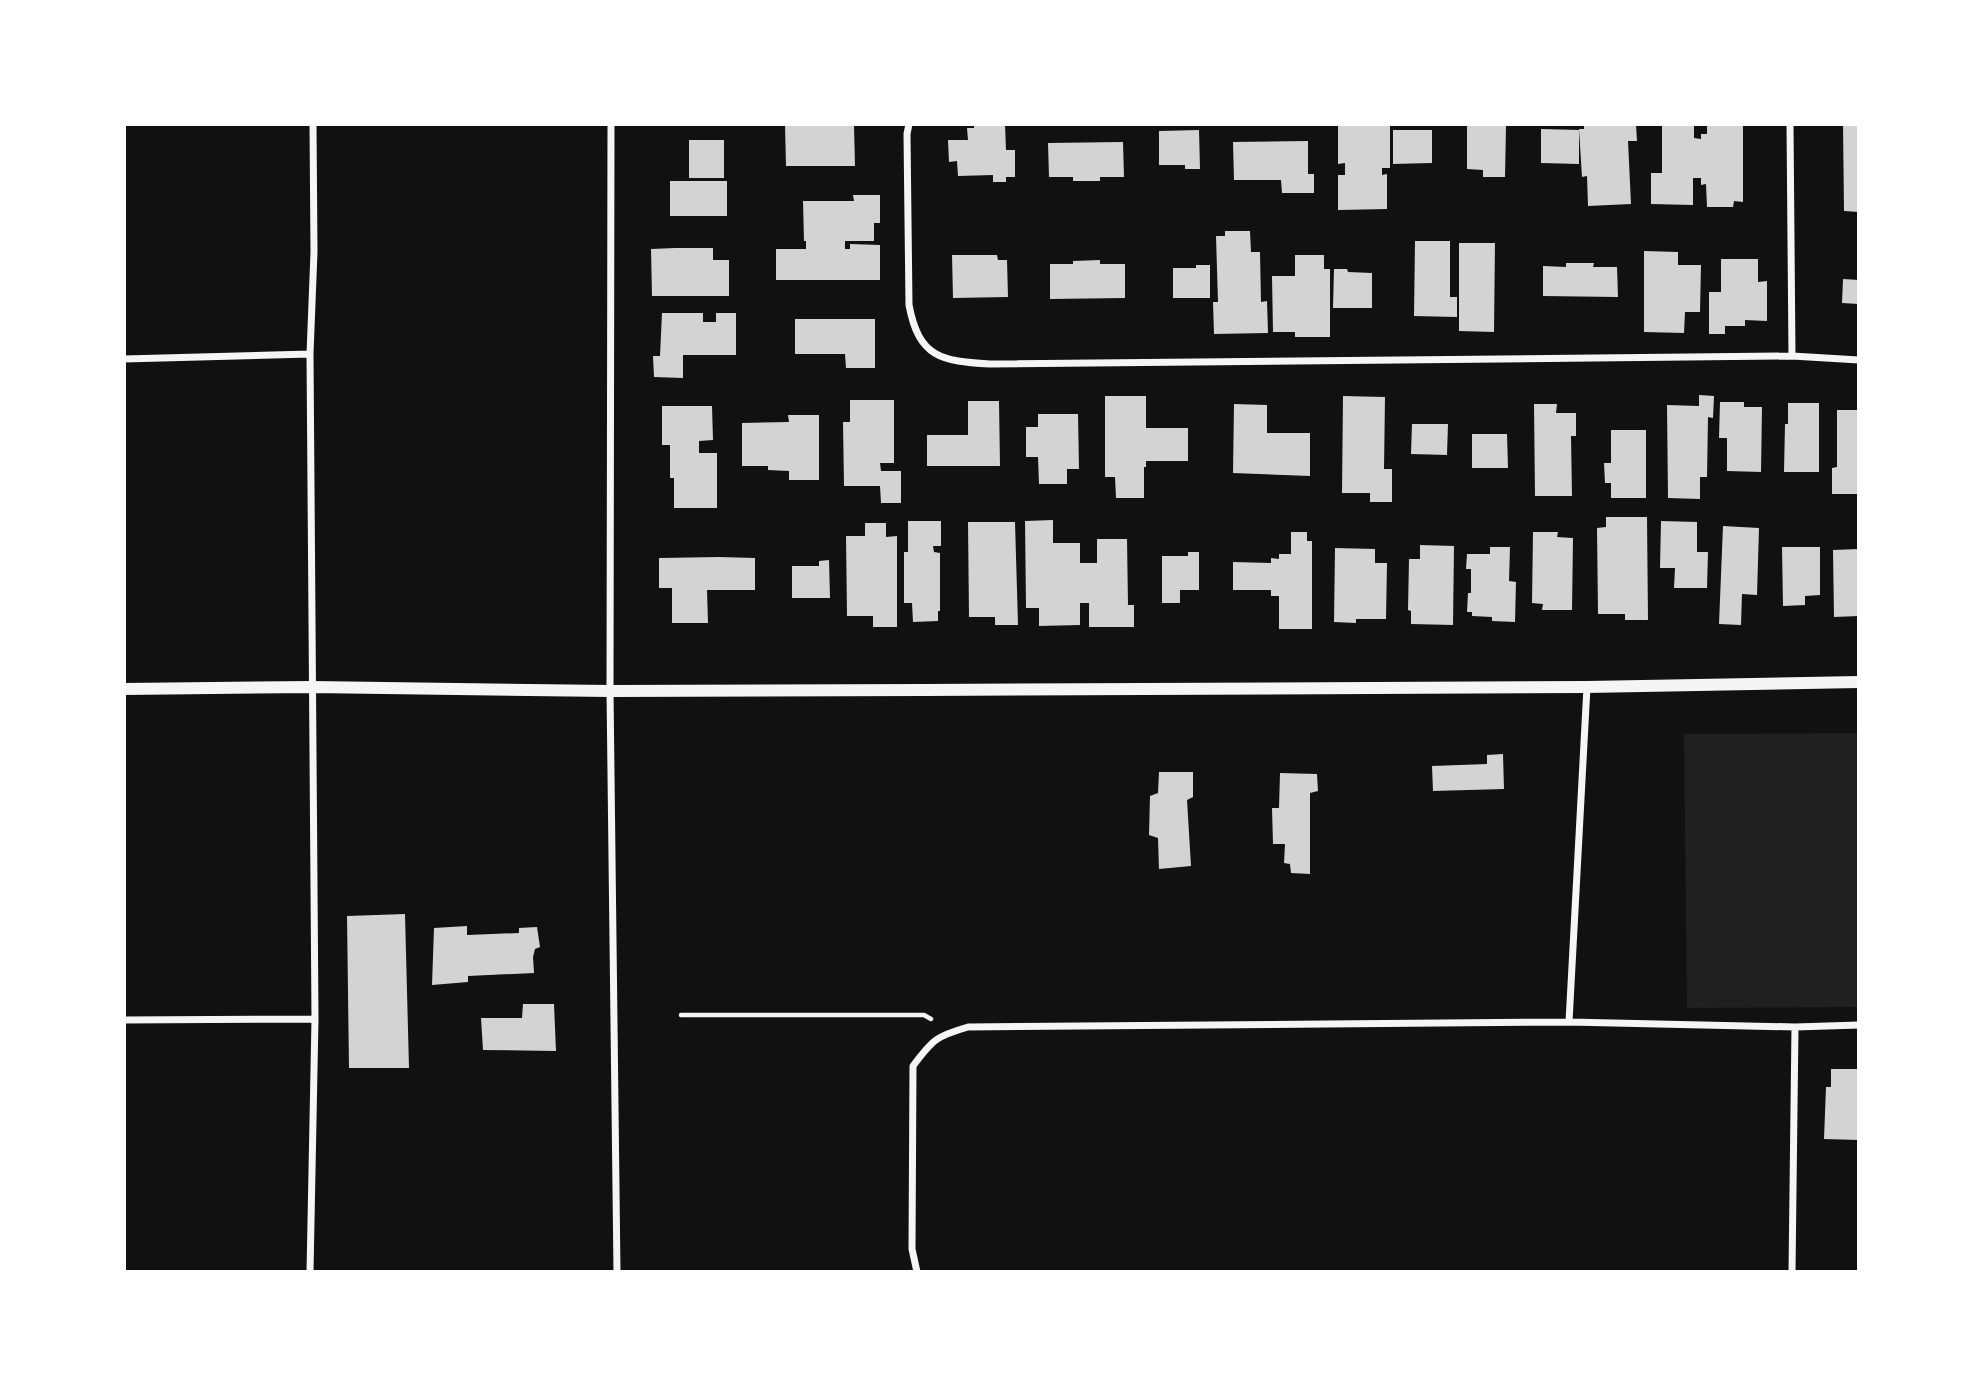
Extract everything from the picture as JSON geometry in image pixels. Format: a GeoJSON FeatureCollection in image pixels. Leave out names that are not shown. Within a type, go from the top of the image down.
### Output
{"type":"FeatureCollection","features":[{"type":"Feature","properties":{"kind":"street"},"geometry":{"type":"LineString","coordinates":[[310,1272],[315,1019],[310,354],[314,251],[313,124]]}},
{"type":"Feature","properties":{"kind":"street"},"geometry":{"type":"LineString","coordinates":[[611,124],[610,691],[617,1272]]}},
{"type":"Feature","properties":{"kind":"street"},"geometry":{"type":"LineString","coordinates":[[909,124],[909,305],[914,331],[932,352],[955,362],[990,364],[1792,356],[1859,360]]}},
{"type":"Feature","properties":{"kind":"street"},"geometry":{"type":"LineString","coordinates":[[1790,124],[1792,356]]}},
{"type":"Feature","properties":{"kind":"street"},"geometry":{"type":"LineString","coordinates":[[124,359],[310,354]]}},
{"type":"Feature","properties":{"kind":"street"},"geometry":{"type":"LineString","coordinates":[[124,690],[312,687],[610,691],[1587,687],[1859,682]]}},
{"type":"Feature","properties":{"kind":"street"},"geometry":{"type":"LineString","coordinates":[[1569,1022],[1587,687]]}},
{"type":"Feature","properties":{"kind":"street"},"geometry":{"type":"LineString","coordinates":[[124,1020],[315,1019]]}},
{"type":"Feature","properties":{"kind":"street"},"geometry":{"type":"LineString","coordinates":[[917,1272],[912,1249],[914,1066],[928,1046],[946,1033],[968,1027],[1569,1022],[1795,1027],[1859,1025]]}},
{"type":"Feature","properties":{"kind":"street"},"geometry":{"type":"LineString","coordinates":[[1792,1272],[1795,1027]]}},
{"type":"Feature","properties":{"kind":"path"},"geometry":{"type":"LineString","coordinates":[[681,1014],[924,1015],[953,1031]]}},
{"type":"Feature","properties":{"kind":"shaded area"},"geometry":{"type":"Polygon","coordinates":[[[1859,733],[1859,1007],[1687,1008],[1684,734],[1859,733]]]}},
{"type":"Feature","properties":{"kind":"building"},"geometry":{"type":"Polygon","coordinates":[[[974,124],[1005,124],[1006,150],[1015,150],[1015,177],[1006,177],[1006,182],[993,182],[993,175],[958,176],[957,161],[949,162],[948,140],[968,140],[967,128],[974,128],[974,124]]]}},
{"type":"Feature","properties":{"kind":"building"},"geometry":{"type":"Polygon","coordinates":[[[1338,124],[1390,124],[1390,168],[1382,168],[1382,175],[1387,174],[1387,209],[1338,210],[1338,175],[1345,175],[1345,163],[1338,164],[1338,124]]]}},
{"type":"Feature","properties":{"kind":"building"},"geometry":{"type":"Polygon","coordinates":[[[1584,124],[1636,124],[1637,141],[1628,141],[1631,204],[1588,206],[1587,176],[1582,177],[1579,129],[1584,129],[1584,124]]]}},
{"type":"Feature","properties":{"kind":"building"},"geometry":{"type":"Polygon","coordinates":[[[1662,124],[1694,124],[1694,138],[1701,139],[1701,134],[1707,134],[1707,124],[1743,124],[1743,202],[1734,201],[1733,207],[1707,207],[1706,184],[1701,185],[1701,178],[1693,178],[1693,205],[1651,204],[1651,173],[1662,173],[1662,124]]]}},
{"type":"Feature","properties":{"kind":"building"},"geometry":{"type":"Polygon","coordinates":[[[1843,124],[1859,124],[1859,212],[1844,211],[1843,124]]]}},
{"type":"Feature","properties":{"kind":"building"},"geometry":{"type":"Polygon","coordinates":[[[785,125],[854,125],[855,166],[786,166],[785,125]]]}},
{"type":"Feature","properties":{"kind":"building"},"geometry":{"type":"Polygon","coordinates":[[[1467,125],[1506,126],[1505,177],[1483,177],[1483,170],[1467,169],[1467,125]]]}},
{"type":"Feature","properties":{"kind":"building"},"geometry":{"type":"Polygon","coordinates":[[[1541,129],[1579,130],[1579,164],[1541,163],[1541,129]]]}},
{"type":"Feature","properties":{"kind":"building"},"geometry":{"type":"Polygon","coordinates":[[[1199,130],[1200,169],[1185,169],[1185,165],[1159,165],[1159,131],[1199,130]]]}},
{"type":"Feature","properties":{"kind":"building"},"geometry":{"type":"Polygon","coordinates":[[[1393,130],[1432,130],[1432,163],[1393,164],[1393,130]]]}},
{"type":"Feature","properties":{"kind":"building"},"geometry":{"type":"Polygon","coordinates":[[[689,140],[724,140],[724,178],[689,178],[689,140]]]}},
{"type":"Feature","properties":{"kind":"building"},"geometry":{"type":"Polygon","coordinates":[[[1308,141],[1308,174],[1314,174],[1314,193],[1282,193],[1281,180],[1234,180],[1233,142],[1308,141]]]}},
{"type":"Feature","properties":{"kind":"building"},"geometry":{"type":"Polygon","coordinates":[[[1123,142],[1124,177],[1100,177],[1100,181],[1073,181],[1073,177],[1049,177],[1048,143],[1123,142]]]}},
{"type":"Feature","properties":{"kind":"building"},"geometry":{"type":"Polygon","coordinates":[[[670,181],[727,181],[727,216],[670,216],[670,181]]]}},
{"type":"Feature","properties":{"kind":"building"},"geometry":{"type":"Polygon","coordinates":[[[853,195],[880,195],[880,223],[874,223],[874,241],[845,241],[845,249],[850,249],[850,244],[880,245],[880,280],[776,280],[776,249],[806,249],[803,201],[854,201],[853,195]]]}},
{"type":"Feature","properties":{"kind":"building"},"geometry":{"type":"Polygon","coordinates":[[[1225,231],[1250,231],[1251,252],[1260,252],[1261,302],[1267,301],[1268,333],[1214,334],[1213,302],[1218,302],[1216,236],[1225,236],[1225,231]]]}},
{"type":"Feature","properties":{"kind":"building"},"geometry":{"type":"Polygon","coordinates":[[[1415,241],[1450,241],[1450,297],[1457,297],[1457,317],[1414,316],[1415,241]]]}},
{"type":"Feature","properties":{"kind":"building"},"geometry":{"type":"Polygon","coordinates":[[[1459,243],[1495,243],[1494,332],[1459,331],[1459,243]]]}},
{"type":"Feature","properties":{"kind":"building"},"geometry":{"type":"Polygon","coordinates":[[[713,248],[713,260],[729,260],[729,296],[652,296],[651,249],[713,248]]]}},
{"type":"Feature","properties":{"kind":"building"},"geometry":{"type":"Polygon","coordinates":[[[1644,251],[1678,252],[1678,265],[1701,265],[1700,312],[1685,312],[1684,333],[1644,332],[1644,251]]]}},
{"type":"Feature","properties":{"kind":"building"},"geometry":{"type":"Polygon","coordinates":[[[952,255],[997,255],[998,260],[1007,260],[1008,297],[953,298],[952,255]]]}},
{"type":"Feature","properties":{"kind":"building"},"geometry":{"type":"Polygon","coordinates":[[[1295,255],[1324,255],[1324,269],[1330,269],[1330,337],[1295,337],[1295,332],[1273,332],[1272,276],[1295,276],[1295,255]]]}},
{"type":"Feature","properties":{"kind":"building"},"geometry":{"type":"Polygon","coordinates":[[[1721,259],[1758,259],[1758,282],[1767,281],[1767,321],[1745,320],[1745,326],[1725,326],[1725,334],[1709,334],[1709,292],[1721,292],[1721,259]]]}},
{"type":"Feature","properties":{"kind":"building"},"geometry":{"type":"Polygon","coordinates":[[[1100,260],[1100,264],[1125,264],[1125,298],[1050,299],[1050,264],[1100,260]]]}},
{"type":"Feature","properties":{"kind":"building"},"geometry":{"type":"Polygon","coordinates":[[[1566,263],[1594,263],[1593,267],[1617,267],[1618,297],[1543,296],[1543,266],[1566,267],[1566,263]]]}},
{"type":"Feature","properties":{"kind":"building"},"geometry":{"type":"Polygon","coordinates":[[[1196,265],[1210,265],[1210,298],[1173,298],[1173,268],[1196,268],[1196,265]]]}},
{"type":"Feature","properties":{"kind":"building"},"geometry":{"type":"Polygon","coordinates":[[[1334,269],[1372,273],[1372,308],[1333,308],[1334,269]]]}},
{"type":"Feature","properties":{"kind":"building"},"geometry":{"type":"Polygon","coordinates":[[[1843,279],[1859,280],[1859,304],[1842,303],[1843,279]]]}},
{"type":"Feature","properties":{"kind":"building"},"geometry":{"type":"Polygon","coordinates":[[[662,313],[703,313],[703,322],[716,322],[716,313],[736,313],[736,355],[683,355],[683,378],[654,377],[653,356],[660,356],[662,313]]]}},
{"type":"Feature","properties":{"kind":"building"},"geometry":{"type":"Polygon","coordinates":[[[795,319],[875,319],[875,368],[846,368],[845,354],[795,354],[795,319]]]}},
{"type":"Feature","properties":{"kind":"building"},"geometry":{"type":"Polygon","coordinates":[[[1699,395],[1714,396],[1713,418],[1708,417],[1707,477],[1700,477],[1700,499],[1668,498],[1667,405],[1699,406],[1699,395]]]}},
{"type":"Feature","properties":{"kind":"building"},"geometry":{"type":"Polygon","coordinates":[[[1105,396],[1146,396],[1146,428],[1188,428],[1188,461],[1146,461],[1144,498],[1116,498],[1115,477],[1105,477],[1105,396]]]}},
{"type":"Feature","properties":{"kind":"building"},"geometry":{"type":"Polygon","coordinates":[[[1343,396],[1385,397],[1384,469],[1392,469],[1392,502],[1370,502],[1370,493],[1342,493],[1343,396]]]}},
{"type":"Feature","properties":{"kind":"building"},"geometry":{"type":"Polygon","coordinates":[[[850,400],[894,400],[894,463],[880,463],[881,471],[901,471],[901,503],[881,503],[880,486],[844,486],[843,422],[850,422],[850,400]]]}},
{"type":"Feature","properties":{"kind":"building"},"geometry":{"type":"Polygon","coordinates":[[[968,401],[999,401],[1000,466],[927,466],[927,435],[968,435],[968,401]]]}},
{"type":"Feature","properties":{"kind":"building"},"geometry":{"type":"Polygon","coordinates":[[[1720,402],[1744,402],[1744,407],[1762,407],[1761,472],[1727,471],[1727,438],[1719,438],[1720,402]]]}},
{"type":"Feature","properties":{"kind":"building"},"geometry":{"type":"Polygon","coordinates":[[[1788,403],[1819,403],[1819,472],[1784,472],[1788,403]]]}},
{"type":"Feature","properties":{"kind":"building"},"geometry":{"type":"Polygon","coordinates":[[[1234,404],[1267,405],[1267,433],[1310,433],[1310,476],[1233,473],[1234,404]]]}},
{"type":"Feature","properties":{"kind":"building"},"geometry":{"type":"Polygon","coordinates":[[[1534,404],[1557,404],[1556,413],[1576,413],[1576,436],[1571,436],[1572,496],[1535,496],[1534,404]]]}},
{"type":"Feature","properties":{"kind":"building"},"geometry":{"type":"Polygon","coordinates":[[[662,406],[712,406],[713,440],[699,441],[699,453],[717,453],[717,508],[674,508],[670,445],[662,445],[662,406]]]}},
{"type":"Feature","properties":{"kind":"building"},"geometry":{"type":"Polygon","coordinates":[[[1837,410],[1859,410],[1859,494],[1832,494],[1832,468],[1837,467],[1837,410]]]}},
{"type":"Feature","properties":{"kind":"building"},"geometry":{"type":"Polygon","coordinates":[[[1038,414],[1078,414],[1079,469],[1067,469],[1067,484],[1039,484],[1038,457],[1026,457],[1026,427],[1038,427],[1038,414]]]}},
{"type":"Feature","properties":{"kind":"building"},"geometry":{"type":"Polygon","coordinates":[[[788,415],[819,415],[819,480],[789,480],[789,471],[768,470],[768,466],[742,466],[742,423],[789,422],[788,415]]]}},
{"type":"Feature","properties":{"kind":"building"},"geometry":{"type":"Polygon","coordinates":[[[1412,424],[1448,424],[1447,455],[1411,454],[1412,424]]]}},
{"type":"Feature","properties":{"kind":"building"},"geometry":{"type":"Polygon","coordinates":[[[1611,430],[1646,430],[1646,498],[1611,498],[1611,483],[1605,483],[1604,463],[1611,463],[1611,430]]]}},
{"type":"Feature","properties":{"kind":"building"},"geometry":{"type":"Polygon","coordinates":[[[1472,434],[1507,434],[1508,468],[1472,468],[1472,434]]]}},
{"type":"Feature","properties":{"kind":"building"},"geometry":{"type":"Polygon","coordinates":[[[1606,517],[1647,517],[1648,620],[1625,620],[1625,614],[1598,614],[1597,528],[1606,527],[1606,517]]]}},
{"type":"Feature","properties":{"kind":"building"},"geometry":{"type":"Polygon","coordinates":[[[1053,520],[1053,543],[1080,543],[1080,563],[1097,563],[1097,539],[1127,539],[1128,605],[1134,605],[1134,627],[1089,627],[1089,603],[1080,603],[1080,625],[1039,626],[1039,608],[1026,608],[1025,521],[1053,520]]]}},
{"type":"Feature","properties":{"kind":"building"},"geometry":{"type":"Polygon","coordinates":[[[908,521],[941,521],[941,546],[933,546],[934,552],[940,553],[938,621],[913,622],[912,603],[904,603],[904,552],[908,552],[908,521]]]}},
{"type":"Feature","properties":{"kind":"building"},"geometry":{"type":"Polygon","coordinates":[[[1661,521],[1697,522],[1697,552],[1708,552],[1707,588],[1674,588],[1675,568],[1660,568],[1661,521]]]}},
{"type":"Feature","properties":{"kind":"building"},"geometry":{"type":"Polygon","coordinates":[[[968,522],[1015,522],[1018,625],[995,625],[995,617],[969,617],[968,522]]]}},
{"type":"Feature","properties":{"kind":"building"},"geometry":{"type":"Polygon","coordinates":[[[865,523],[886,523],[886,537],[897,536],[897,627],[873,627],[873,616],[847,616],[846,536],[865,536],[865,523]]]}},
{"type":"Feature","properties":{"kind":"building"},"geometry":{"type":"Polygon","coordinates":[[[1723,526],[1759,528],[1757,595],[1742,594],[1741,625],[1719,624],[1723,526]]]}},
{"type":"Feature","properties":{"kind":"building"},"geometry":{"type":"Polygon","coordinates":[[[1291,532],[1307,532],[1307,541],[1312,541],[1312,629],[1279,629],[1279,596],[1271,596],[1271,590],[1233,590],[1233,562],[1271,563],[1271,558],[1279,559],[1279,554],[1291,554],[1291,532]]]}},
{"type":"Feature","properties":{"kind":"building"},"geometry":{"type":"Polygon","coordinates":[[[1533,532],[1558,532],[1557,537],[1573,538],[1572,610],[1542,610],[1543,604],[1532,603],[1533,532]]]}},
{"type":"Feature","properties":{"kind":"building"},"geometry":{"type":"Polygon","coordinates":[[[1420,545],[1454,546],[1453,625],[1411,624],[1411,611],[1408,610],[1409,559],[1420,559],[1420,545]]]}},
{"type":"Feature","properties":{"kind":"building"},"geometry":{"type":"Polygon","coordinates":[[[1490,547],[1510,547],[1509,581],[1516,582],[1515,622],[1492,621],[1492,617],[1472,616],[1472,612],[1467,612],[1468,593],[1471,593],[1471,569],[1466,569],[1467,554],[1490,554],[1490,547]]]}},
{"type":"Feature","properties":{"kind":"building"},"geometry":{"type":"Polygon","coordinates":[[[1782,547],[1820,547],[1820,595],[1805,596],[1805,605],[1783,606],[1782,547]]]}},
{"type":"Feature","properties":{"kind":"building"},"geometry":{"type":"Polygon","coordinates":[[[1335,548],[1375,549],[1375,563],[1387,563],[1386,619],[1356,619],[1356,623],[1334,622],[1335,548]]]}},
{"type":"Feature","properties":{"kind":"building"},"geometry":{"type":"Polygon","coordinates":[[[1859,549],[1859,616],[1834,617],[1833,550],[1859,549]]]}},
{"type":"Feature","properties":{"kind":"building"},"geometry":{"type":"Polygon","coordinates":[[[1188,552],[1199,552],[1199,590],[1180,590],[1180,603],[1162,603],[1162,556],[1188,556],[1188,552]]]}},
{"type":"Feature","properties":{"kind":"building"},"geometry":{"type":"Polygon","coordinates":[[[659,558],[755,558],[755,590],[707,590],[708,623],[672,623],[672,588],[659,588],[659,558]]]}},
{"type":"Feature","properties":{"kind":"building"},"geometry":{"type":"Polygon","coordinates":[[[829,560],[830,598],[792,598],[792,566],[819,566],[819,561],[829,560]]]}},
{"type":"Feature","properties":{"kind":"building"},"geometry":{"type":"Polygon","coordinates":[[[1503,754],[1504,789],[1433,791],[1432,766],[1487,764],[1487,755],[1503,754]]]}},
{"type":"Feature","properties":{"kind":"building"},"geometry":{"type":"Polygon","coordinates":[[[1159,772],[1193,772],[1193,797],[1187,800],[1191,866],[1159,869],[1158,838],[1149,835],[1150,796],[1158,793],[1159,772]]]}},
{"type":"Feature","properties":{"kind":"building"},"geometry":{"type":"Polygon","coordinates":[[[1280,773],[1317,774],[1318,791],[1310,793],[1310,874],[1291,873],[1290,864],[1284,863],[1285,844],[1273,844],[1272,808],[1279,808],[1280,773]]]}},
{"type":"Feature","properties":{"kind":"building"},"geometry":{"type":"Polygon","coordinates":[[[405,914],[409,1068],[349,1068],[347,916],[405,914]]]}},
{"type":"Feature","properties":{"kind":"building"},"geometry":{"type":"Polygon","coordinates":[[[467,926],[467,935],[519,933],[519,928],[537,927],[540,947],[535,949],[533,957],[534,973],[468,976],[468,982],[432,985],[434,928],[467,926]]]}},
{"type":"Feature","properties":{"kind":"building"},"geometry":{"type":"Polygon","coordinates":[[[523,1004],[554,1004],[556,1051],[483,1050],[481,1018],[522,1018],[523,1004]]]}},
{"type":"Feature","properties":{"kind":"building"},"geometry":{"type":"Polygon","coordinates":[[[1831,1069],[1859,1069],[1859,1140],[1824,1139],[1826,1087],[1831,1087],[1831,1069]]]}}]}
